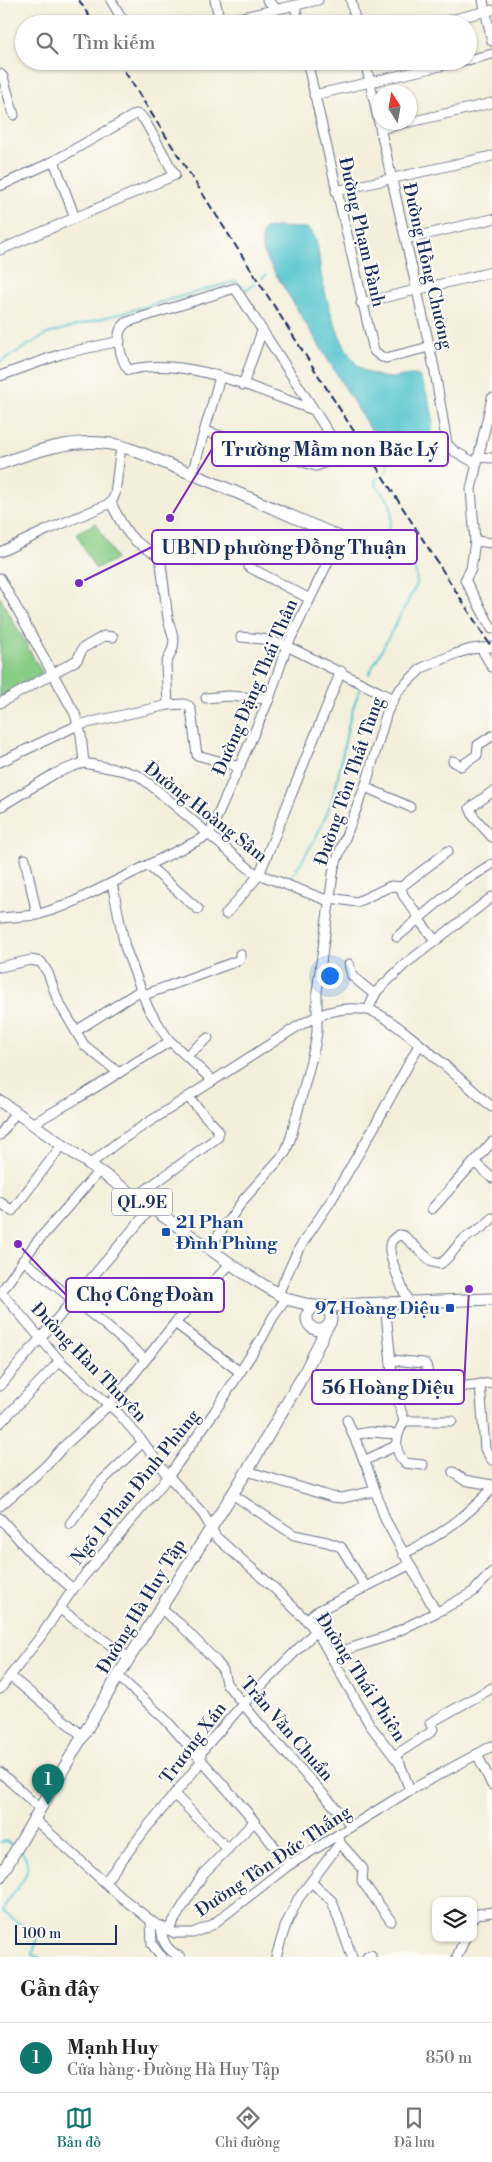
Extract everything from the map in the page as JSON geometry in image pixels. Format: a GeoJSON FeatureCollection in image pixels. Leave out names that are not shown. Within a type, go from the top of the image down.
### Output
{"type":"FeatureCollection","features":[{"type":"Feature","properties":{"kind":"main road"},"geometry":{"type":"LineString","coordinates":[[0,464],[31,452],[61,446],[88,442],[120,446],[192,474],[340,537]]}},
{"type":"Feature","properties":{"kind":"main road","name":"QL.9E"},"geometry":{"type":"LineString","coordinates":[[0,1101],[230,1264],[282,1297],[308,1322]]}},
{"type":"Feature","properties":{"kind":"main road","name":"QL.9E"},"geometry":{"type":"LineString","coordinates":[[282,1297],[320,1307],[492,1299]]}},
{"type":"Feature","properties":{"kind":"main road","name":"QL.9E"},"geometry":{"type":"LineString","coordinates":[[328,1324],[342,1312],[360,1304]]}},
{"type":"Feature","properties":{"kind":"main road"},"geometry":{"type":"LineString","coordinates":[[308,1322],[316,1330],[328,1324],[329,1313],[320,1307],[309,1313],[308,1322],[313,1353]]}},
{"type":"Feature","properties":{"kind":"main road","name":"Đường Hà Huy Tập"},"geometry":{"type":"LineString","coordinates":[[0,1877],[118,1676],[247,1471],[305,1372],[328,1324]]}},
{"type":"Feature","properties":{"kind":"street"},"geometry":{"type":"LineString","coordinates":[[111,0],[120,15]]}},
{"type":"Feature","properties":{"kind":"street"},"geometry":{"type":"LineString","coordinates":[[215,0],[216,15]]}},
{"type":"Feature","properties":{"kind":"street"},"geometry":{"type":"LineString","coordinates":[[251,15],[318,0]]}},
{"type":"Feature","properties":{"kind":"street"},"geometry":{"type":"LineString","coordinates":[[351,0],[354,15]]}},
{"type":"Feature","properties":{"kind":"street"},"geometry":{"type":"LineString","coordinates":[[483,0],[489,11],[492,41]]}},
{"type":"Feature","properties":{"kind":"street"},"geometry":{"type":"LineString","coordinates":[[269,1],[277,9]]}},
{"type":"Feature","properties":{"kind":"street"},"geometry":{"type":"LineString","coordinates":[[295,6],[297,15]]}},
{"type":"Feature","properties":{"kind":"street"},"geometry":{"type":"LineString","coordinates":[[472,15],[489,11]]}},
{"type":"Feature","properties":{"kind":"street"},"geometry":{"type":"LineString","coordinates":[[477,58],[492,54]]}},
{"type":"Feature","properties":{"kind":"street","name":"Đường Phạm Bành"},"geometry":{"type":"LineString","coordinates":[[309,70],[372,348],[377,355],[386,358],[429,347]]}},
{"type":"Feature","properties":{"kind":"street","name":"Đường Hồng Chương"},"geometry":{"type":"LineString","coordinates":[[367,70],[372,91]]}},
{"type":"Feature","properties":{"kind":"street"},"geometry":{"type":"LineString","coordinates":[[314,95],[424,70]]}},
{"type":"Feature","properties":{"kind":"street"},"geometry":{"type":"LineString","coordinates":[[0,74],[3,77],[14,115]]}},
{"type":"Feature","properties":{"kind":"street"},"geometry":{"type":"LineString","coordinates":[[417,120],[492,102]]}},
{"type":"Feature","properties":{"kind":"street"},"geometry":{"type":"LineString","coordinates":[[0,186],[54,161],[136,114],[140,115],[145,121],[175,174],[0,250]]}},
{"type":"Feature","properties":{"kind":"street","name":"Đường Hồng Chương"},"geometry":{"type":"LineString","coordinates":[[381,130],[429,347],[447,444],[454,451],[477,461]]}},
{"type":"Feature","properties":{"kind":"street"},"geometry":{"type":"LineString","coordinates":[[336,191],[492,156]]}},
{"type":"Feature","properties":{"kind":"street"},"geometry":{"type":"LineString","coordinates":[[54,161],[75,218]]}},
{"type":"Feature","properties":{"kind":"street"},"geometry":{"type":"LineString","coordinates":[[406,239],[492,219]]}},
{"type":"Feature","properties":{"kind":"street"},"geometry":{"type":"LineString","coordinates":[[361,303],[492,272]]}},
{"type":"Feature","properties":{"kind":"street"},"geometry":{"type":"LineString","coordinates":[[205,430],[316,466],[324,463],[333,444],[330,435],[314,410],[262,331],[235,288],[127,322],[121,328],[120,341],[125,366],[129,370],[155,365],[178,366],[220,377],[314,410]]}},
{"type":"Feature","properties":{"kind":"street"},"geometry":{"type":"LineString","coordinates":[[243,385],[262,331]]}},
{"type":"Feature","properties":{"kind":"street"},"geometry":{"type":"LineString","coordinates":[[0,376],[61,354],[120,341]]}},
{"type":"Feature","properties":{"kind":"street"},"geometry":{"type":"LineString","coordinates":[[192,474],[220,377]]}},
{"type":"Feature","properties":{"kind":"street"},"geometry":{"type":"LineString","coordinates":[[492,398],[471,489],[475,541],[471,569],[465,580],[492,629]]}},
{"type":"Feature","properties":{"kind":"street"},"geometry":{"type":"LineString","coordinates":[[0,552],[111,503],[115,494],[120,446]]}},
{"type":"Feature","properties":{"kind":"street"},"geometry":{"type":"LineString","coordinates":[[477,461],[492,458]]}},
{"type":"Feature","properties":{"kind":"street"},"geometry":{"type":"LineString","coordinates":[[111,503],[122,526],[132,538],[142,548],[160,556],[168,619],[174,640],[173,648],[166,664],[168,705]]}},
{"type":"Feature","properties":{"kind":"street","name":"Đường Đặng Thái Thân"},"geometry":{"type":"LineString","coordinates":[[209,836],[269,699],[288,646],[340,537]]}},
{"type":"Feature","properties":{"kind":"street"},"geometry":{"type":"LineString","coordinates":[[475,541],[492,543]]}},
{"type":"Feature","properties":{"kind":"street"},"geometry":{"type":"LineString","coordinates":[[249,567],[310,599]]}},
{"type":"Feature","properties":{"kind":"street"},"geometry":{"type":"LineString","coordinates":[[0,578],[75,714],[81,735],[84,763],[54,774],[0,807]]}},
{"type":"Feature","properties":{"kind":"street"},"geometry":{"type":"LineString","coordinates":[[241,637],[263,639],[288,646],[394,699]]}},
{"type":"Feature","properties":{"kind":"street"},"geometry":{"type":"LineString","coordinates":[[0,703],[77,660],[83,648],[101,638],[113,638]]}},
{"type":"Feature","properties":{"kind":"street","name":"Đường Tôn Thất Tùng"},"geometry":{"type":"LineString","coordinates":[[209,1248],[244,1199],[285,1153],[291,1137],[315,1045],[317,992],[337,856],[364,787],[387,712],[406,681],[422,668],[455,654],[492,647]]}},
{"type":"Feature","properties":{"kind":"street"},"geometry":{"type":"LineString","coordinates":[[480,648],[492,667]]}},
{"type":"Feature","properties":{"kind":"street"},"geometry":{"type":"LineString","coordinates":[[226,914],[259,875],[341,671]]}},
{"type":"Feature","properties":{"kind":"street"},"geometry":{"type":"LineString","coordinates":[[206,698],[228,696],[269,699]]}},
{"type":"Feature","properties":{"kind":"street"},"geometry":{"type":"LineString","coordinates":[[0,762],[78,724],[168,705],[184,704],[189,706],[191,710],[197,755],[202,758],[240,767]]}},
{"type":"Feature","properties":{"kind":"street"},"geometry":{"type":"LineString","coordinates":[[453,761],[461,766],[478,755],[478,745],[492,736]]}},
{"type":"Feature","properties":{"kind":"street","name":"Đường Hoàng Sâm"},"geometry":{"type":"LineString","coordinates":[[84,763],[125,771],[139,776],[244,866],[259,875],[330,900],[357,902],[391,886],[401,887]]}},
{"type":"Feature","properties":{"kind":"street"},"geometry":{"type":"LineString","coordinates":[[364,787],[410,807]]}},
{"type":"Feature","properties":{"kind":"street"},"geometry":{"type":"LineString","coordinates":[[490,830],[474,817],[470,808],[492,792]]}},
{"type":"Feature","properties":{"kind":"street"},"geometry":{"type":"LineString","coordinates":[[0,918],[37,915],[66,906],[209,836]]}},
{"type":"Feature","properties":{"kind":"street"},"geometry":{"type":"LineString","coordinates":[[435,940],[403,894],[401,887],[448,851]]}},
{"type":"Feature","properties":{"kind":"street"},"geometry":{"type":"LineString","coordinates":[[25,859],[37,915]]}},
{"type":"Feature","properties":{"kind":"street"},"geometry":{"type":"LineString","coordinates":[[397,937],[460,884],[492,864]]}},
{"type":"Feature","properties":{"kind":"street"},"geometry":{"type":"LineString","coordinates":[[149,866],[198,909]]}},
{"type":"Feature","properties":{"kind":"street"},"geometry":{"type":"LineString","coordinates":[[112,883],[126,947],[148,1008],[168,1039],[213,1080]]}},
{"type":"Feature","properties":{"kind":"street"},"geometry":{"type":"LineString","coordinates":[[368,1010],[374,995],[404,965],[492,897]]}},
{"type":"Feature","properties":{"kind":"street"},"geometry":{"type":"LineString","coordinates":[[76,1031],[142,992],[237,961],[240,959],[240,954]]}},
{"type":"Feature","properties":{"kind":"street"},"geometry":{"type":"LineString","coordinates":[[0,967],[38,960],[48,973],[58,1001],[84,1045],[119,1073]]}},
{"type":"Feature","properties":{"kind":"street"},"geometry":{"type":"LineString","coordinates":[[349,964],[352,976],[374,995]]}},
{"type":"Feature","properties":{"kind":"street"},"geometry":{"type":"LineString","coordinates":[[89,1164],[118,1142],[213,1080],[317,1015],[334,1010],[368,1010],[390,1020],[492,1107]]}},
{"type":"Feature","properties":{"kind":"street"},"geometry":{"type":"LineString","coordinates":[[187,1055],[208,1038]]}},
{"type":"Feature","properties":{"kind":"street"},"geometry":{"type":"LineString","coordinates":[[32,1124],[169,1042],[168,1039]]}},
{"type":"Feature","properties":{"kind":"street","name":"Ngõ 1 Phan Đình Phùng"},"geometry":{"type":"LineString","coordinates":[[0,1689],[73,1589],[168,1477],[215,1411],[273,1317],[298,1250],[332,1199],[419,1045]]}},
{"type":"Feature","properties":{"kind":"street"},"geometry":{"type":"LineString","coordinates":[[136,1197],[218,1136],[218,1130],[188,1097]]}},
{"type":"Feature","properties":{"kind":"street"},"geometry":{"type":"LineString","coordinates":[[0,1135],[16,1112]]}},
{"type":"Feature","properties":{"kind":"street"},"geometry":{"type":"LineString","coordinates":[[432,1209],[492,1142]]}},
{"type":"Feature","properties":{"kind":"street"},"geometry":{"type":"LineString","coordinates":[[0,1202],[12,1211],[62,1145]]}},
{"type":"Feature","properties":{"kind":"street"},"geometry":{"type":"LineString","coordinates":[[474,1162],[492,1178]]}},
{"type":"Feature","properties":{"kind":"street"},"geometry":{"type":"LineString","coordinates":[[1,1291],[22,1260],[98,1172]]}},
{"type":"Feature","properties":{"kind":"street"},"geometry":{"type":"LineString","coordinates":[[0,1386],[151,1208]]}},
{"type":"Feature","properties":{"kind":"street"},"geometry":{"type":"LineString","coordinates":[[408,1302],[392,1256],[390,1246],[393,1239],[399,1234],[404,1236],[436,1264],[440,1264],[447,1260],[460,1243],[479,1231],[492,1218]]}},
{"type":"Feature","properties":{"kind":"street"},"geometry":{"type":"LineString","coordinates":[[22,1260],[73,1299],[145,1359]]}},
{"type":"Feature","properties":{"kind":"street"},"geometry":{"type":"LineString","coordinates":[[0,1506],[45,1467],[110,1404],[175,1323],[230,1264]]}},
{"type":"Feature","properties":{"kind":"street","name":"Đường Hàn Thuyên"},"geometry":{"type":"LineString","coordinates":[[1,1291],[60,1362],[100,1398],[110,1404],[143,1442],[168,1477],[203,1514],[211,1526]]}},
{"type":"Feature","properties":{"kind":"street"},"geometry":{"type":"LineString","coordinates":[[385,1303],[393,1383],[404,1421],[397,1434],[395,1446],[405,1463],[423,1465]]}},
{"type":"Feature","properties":{"kind":"street"},"geometry":{"type":"LineString","coordinates":[[175,1323],[240,1372]]}},
{"type":"Feature","properties":{"kind":"street"},"geometry":{"type":"LineString","coordinates":[[390,1360],[426,1365],[432,1384],[437,1388],[492,1383]]}},
{"type":"Feature","properties":{"kind":"street"},"geometry":{"type":"LineString","coordinates":[[0,1423],[60,1362]]}},
{"type":"Feature","properties":{"kind":"street"},"geometry":{"type":"LineString","coordinates":[[480,1384],[485,1449],[492,1460]]}},
{"type":"Feature","properties":{"kind":"street"},"geometry":{"type":"LineString","coordinates":[[347,1420],[385,1519],[436,1612]]}},
{"type":"Feature","properties":{"kind":"street"},"geometry":{"type":"LineString","coordinates":[[404,1421],[452,1421]]}},
{"type":"Feature","properties":{"kind":"street"},"geometry":{"type":"LineString","coordinates":[[352,1434],[370,1432],[397,1434]]}},
{"type":"Feature","properties":{"kind":"street"},"geometry":{"type":"LineString","coordinates":[[70,1524],[100,1483],[143,1442]]}},
{"type":"Feature","properties":{"kind":"street"},"geometry":{"type":"LineString","coordinates":[[364,1461],[395,1446]]}},
{"type":"Feature","properties":{"kind":"street"},"geometry":{"type":"LineString","coordinates":[[247,1471],[332,1497],[342,1498],[375,1491]]}},
{"type":"Feature","properties":{"kind":"street"},"geometry":{"type":"LineString","coordinates":[[453,1472],[464,1480],[492,1485]]}},
{"type":"Feature","properties":{"kind":"street"},"geometry":{"type":"LineString","coordinates":[[403,1554],[423,1545],[462,1518],[492,1489]]}},
{"type":"Feature","properties":{"kind":"street"},"geometry":{"type":"LineString","coordinates":[[232,1494],[294,1535],[340,1547],[365,1586]]}},
{"type":"Feature","properties":{"kind":"street"},"geometry":{"type":"LineString","coordinates":[[0,1518],[32,1554],[73,1589]]}},
{"type":"Feature","properties":{"kind":"street","name":"Đường Thái Phiên"},"geometry":{"type":"LineString","coordinates":[[211,1526],[216,1537],[259,1574],[316,1632],[370,1725],[394,1756],[408,1780],[410,1790]]}},
{"type":"Feature","properties":{"kind":"street"},"geometry":{"type":"LineString","coordinates":[[306,1620],[316,1612],[409,1565]]}},
{"type":"Feature","properties":{"kind":"street"},"geometry":{"type":"LineString","coordinates":[[330,1655],[388,1636],[436,1612],[473,1592],[492,1572]]}},
{"type":"Feature","properties":{"kind":"street"},"geometry":{"type":"LineString","coordinates":[[60,1609],[129,1658]]}},
{"type":"Feature","properties":{"kind":"street","name":"Trần Văn Chuẩn"},"geometry":{"type":"LineString","coordinates":[[161,1609],[180,1624],[216,1661],[223,1670],[226,1683],[352,1826]]}},
{"type":"Feature","properties":{"kind":"street","name":"Trương Xán"},"geometry":{"type":"LineString","coordinates":[[105,1882],[201,1761],[201,1753],[206,1746],[244,1704],[316,1632]]}},
{"type":"Feature","properties":{"kind":"street"},"geometry":{"type":"LineString","coordinates":[[10,1676],[83,1736]]}},
{"type":"Feature","properties":{"kind":"street"},"geometry":{"type":"LineString","coordinates":[[118,1676],[166,1720],[289,1865]]}},
{"type":"Feature","properties":{"kind":"street"},"geometry":{"type":"LineString","coordinates":[[394,1756],[431,1732],[430,1723],[492,1688]]}},
{"type":"Feature","properties":{"kind":"street","name":"Đường Tôn Đức Thắng"},"geometry":{"type":"LineString","coordinates":[[0,1772],[37,1814],[105,1882],[151,1921],[183,1934],[193,1933],[212,1925],[289,1865],[339,1838],[352,1826],[410,1790],[492,1746]]}},
{"type":"Feature","properties":{"kind":"street"},"geometry":{"type":"LineString","coordinates":[[477,1754],[492,1786]]}},
{"type":"Feature","properties":{"kind":"street"},"geometry":{"type":"LineString","coordinates":[[174,1794],[228,1849]]}},
{"type":"Feature","properties":{"kind":"street"},"geometry":{"type":"LineString","coordinates":[[180,1957],[168,1951],[161,1940],[165,1928],[189,1898],[198,1880],[254,1822]]}},
{"type":"Feature","properties":{"kind":"street"},"geometry":{"type":"LineString","coordinates":[[276,1957],[285,1927],[295,1906],[339,1838],[363,1869],[362,1881],[390,1921]]}},
{"type":"Feature","properties":{"kind":"street"},"geometry":{"type":"LineString","coordinates":[[311,1882],[332,1901],[341,1932],[352,1957]]}},
{"type":"Feature","properties":{"kind":"street"},"geometry":{"type":"LineString","coordinates":[[477,1915],[492,1912]]}},
{"type":"Feature","properties":{"kind":"street"},"geometry":{"type":"LineString","coordinates":[[151,1921],[152,1944],[161,1957]]}},
{"type":"Feature","properties":{"kind":"street"},"geometry":{"type":"LineString","coordinates":[[457,1957],[463,1942]]}},
{"type":"Feature","properties":{"kind":"green space"},"geometry":{"type":"Polygon","coordinates":[[[96,523],[116,559],[95,569],[76,533],[96,523]]]}},
{"type":"Feature","properties":{"kind":"green space"},"geometry":{"type":"Polygon","coordinates":[[[0,597],[42,673],[0,698],[0,597]]]}},
{"type":"Feature","properties":{"kind":"water"},"geometry":{"type":"Polygon","coordinates":[[[275,227],[307,228],[315,238],[323,285],[336,328],[350,356],[358,366],[367,372],[392,378],[409,375],[419,376],[429,402],[433,422],[430,432],[417,444],[405,450],[392,452],[378,442],[266,258],[262,247],[262,232],[265,229],[275,227]]]}},
{"type":"Feature","properties":{"kind":"waterway"},"geometry":{"type":"LineString","coordinates":[[262,278],[266,275]]}},
{"type":"Feature","properties":{"kind":"waterway"},"geometry":{"type":"LineString","coordinates":[[0,362],[47,334],[236,281],[246,290],[254,284]]}},
{"type":"Feature","properties":{"kind":"waterway"},"geometry":{"type":"LineString","coordinates":[[386,472],[389,459]]}},
{"type":"Feature","properties":{"kind":"waterway"},"geometry":{"type":"LineString","coordinates":[[369,674],[417,584],[415,570],[409,562],[404,559],[385,557],[381,551],[390,526],[392,512],[388,500],[378,489],[375,480],[378,478]]}},
{"type":"Feature","properties":{"kind":"waterway"},"geometry":{"type":"LineString","coordinates":[[289,881],[315,839],[330,805],[352,712],[362,686]]}},
{"type":"Feature","properties":{"kind":"waterway"},"geometry":{"type":"LineString","coordinates":[[0,1842],[5,1841],[13,1845]]}},
{"type":"Feature","properties":{"kind":"waterway"},"geometry":{"type":"LineString","coordinates":[[21,1851],[26,1860],[25,1876],[6,1904],[3,1912],[35,1934],[37,1937],[33,1955],[40,1957]]}},
{"type":"Feature","properties":{"kind":"railway"},"geometry":{"type":"LineString","coordinates":[[79,0],[88,15]]}},
{"type":"Feature","properties":{"kind":"railway"},"geometry":{"type":"LineString","coordinates":[[124,70],[492,648]]}},
{"type":"Feature","properties":{"kind":"place","name":"Trường Mầm non Băc Lý"},"geometry":{"type":"Point","coordinates":[170,518]}},
{"type":"Feature","properties":{"kind":"place","name":"UBND phường Đồng Thuận"},"geometry":{"type":"Point","coordinates":[79,583]}},
{"type":"Feature","properties":{"kind":"place","name":"21 Phan Đình Phùng"},"geometry":{"type":"Point","coordinates":[166,1232]}},
{"type":"Feature","properties":{"kind":"place","name":"Chợ Công Đoàn"},"geometry":{"type":"Point","coordinates":[18,1244]}},
{"type":"Feature","properties":{"kind":"place","name":"56 Hoàng Diệu"},"geometry":{"type":"Point","coordinates":[469,1289]}},
{"type":"Feature","properties":{"kind":"place","name":"97 Hoàng Diệu"},"geometry":{"type":"Point","coordinates":[450,1308]}},
{"type":"Feature","properties":{"kind":"place","name":"Mạnh Huy"},"geometry":{"type":"Point","coordinates":[48,1805]}}]}
